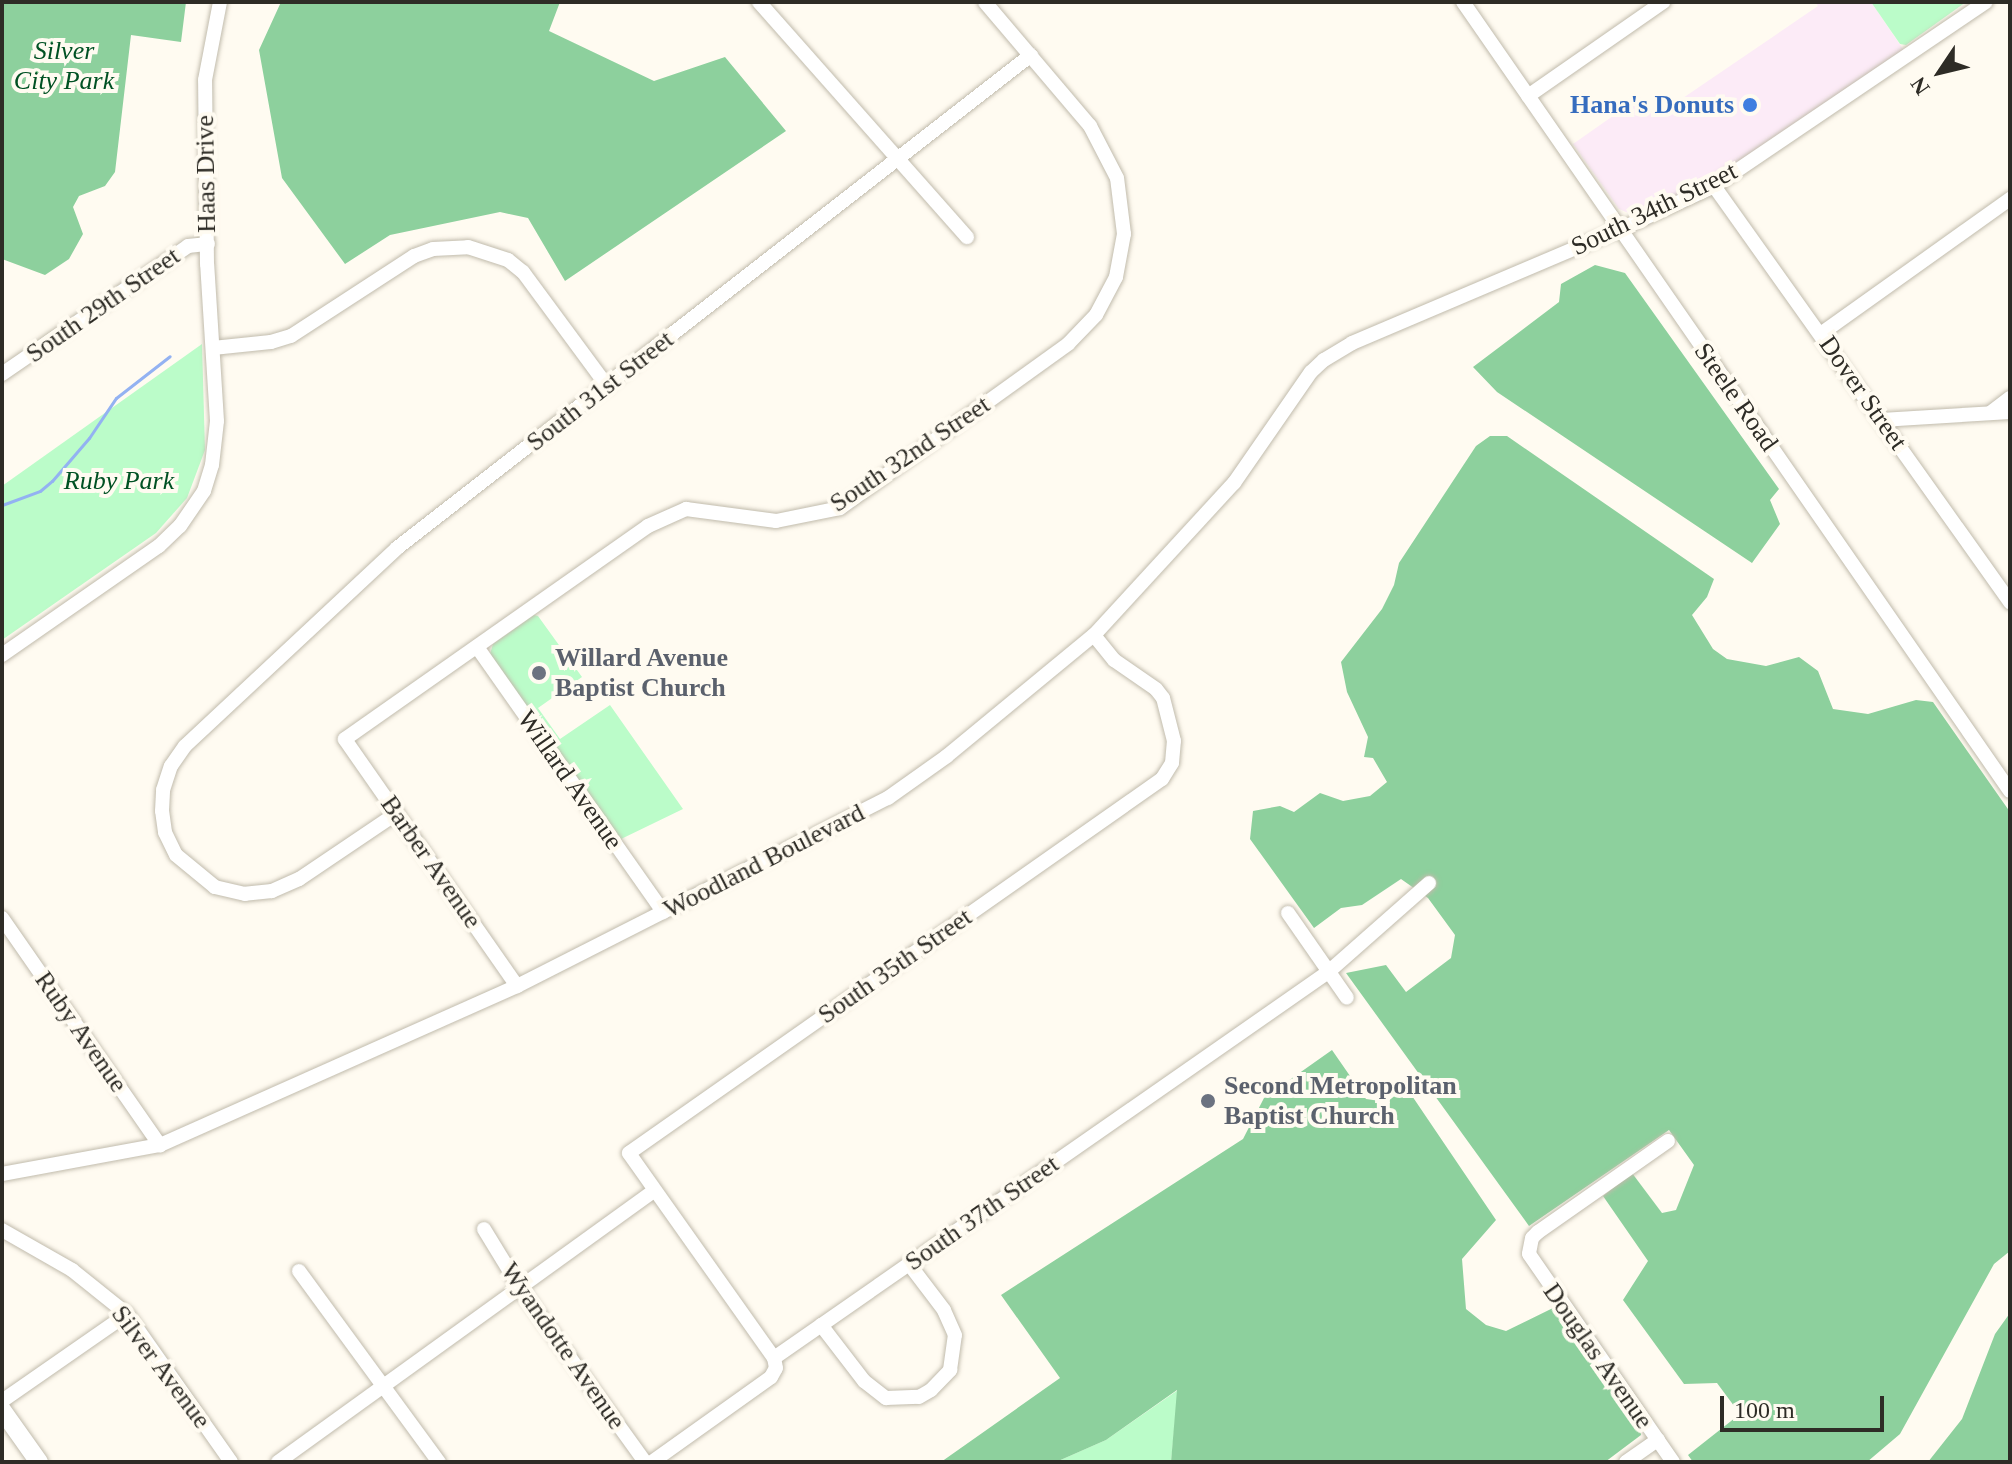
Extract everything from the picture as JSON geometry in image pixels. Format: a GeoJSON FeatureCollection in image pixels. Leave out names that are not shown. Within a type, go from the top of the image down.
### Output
{"type":"FeatureCollection","features":[{"type":"Feature","properties":{"kind":"main road"},"geometry":{"type":"LineString","coordinates":[[2,1410],[8,1433],[39,1462]]}},
{"type":"Feature","properties":{"kind":"street","name":"Haas Drive"},"geometry":{"type":"LineString","coordinates":[[2,655],[159,546],[194,509],[212,465],[217,421],[208,244],[205,80],[220,2]]}},
{"type":"Feature","properties":{"kind":"street"},"geometry":{"type":"LineString","coordinates":[[759,2],[967,237]]}},
{"type":"Feature","properties":{"kind":"street","name":"South 32nd Street"},"geometry":{"type":"LineString","coordinates":[[345,739],[629,537],[686,509],[776,521],[840,508],[1068,344],[1096,315],[1116,277],[1124,234],[1117,178],[1097,139],[985,2]]}},
{"type":"Feature","properties":{"kind":"street","name":"Steele Road"},"geometry":{"type":"LineString","coordinates":[[1463,2],[2010,791]]}},
{"type":"Feature","properties":{"kind":"street"},"geometry":{"type":"LineString","coordinates":[[1528,96],[1663,2]]}},
{"type":"Feature","properties":{"kind":"street","name":"South 34th Street"},"geometry":{"type":"LineString","coordinates":[[1384,329],[1621,229],[1714,186],[1986,2]]}},
{"type":"Feature","properties":{"kind":"street","name":"South 31st Street"},"geometry":{"type":"LineString","coordinates":[[397,813],[299,879],[272,891],[245,894],[215,887],[176,855],[165,832],[163,790],[171,766],[185,746],[397,548],[1031,55]]}},
{"type":"Feature","properties":{"kind":"street","name":"Dover Street"},"geometry":{"type":"LineString","coordinates":[[1714,186],[1822,333],[2010,602]]}},
{"type":"Feature","properties":{"kind":"street"},"geometry":{"type":"LineString","coordinates":[[1822,333],[2010,199]]}},
{"type":"Feature","properties":{"kind":"street","name":"South 29th Street"},"geometry":{"type":"LineString","coordinates":[[2,374],[188,246],[208,244]]}},
{"type":"Feature","properties":{"kind":"street"},"geometry":{"type":"LineString","coordinates":[[213,348],[271,342],[291,336],[392,268],[433,249],[468,247],[508,260],[538,289],[607,386]]}},
{"type":"Feature","properties":{"kind":"street","name":"Woodland Boulevard"},"geometry":{"type":"LineString","coordinates":[[5,1172],[160,1145],[517,986],[907,787],[1094,635],[1234,483],[1311,372],[1338,350],[1384,329]]}},
{"type":"Feature","properties":{"kind":"street"},"geometry":{"type":"LineString","coordinates":[[1989,413],[2010,398]]}},
{"type":"Feature","properties":{"kind":"street"},"geometry":{"type":"LineString","coordinates":[[1881,420],[2010,412]]}},
{"type":"Feature","properties":{"kind":"street","name":"South 35th Street"},"geometry":{"type":"LineString","coordinates":[[653,1192],[629,1153],[1162,779],[1172,763],[1174,741],[1163,698],[1156,689],[1114,660],[1094,635]]}},
{"type":"Feature","properties":{"kind":"street","name":"Willard Avenue"},"geometry":{"type":"LineString","coordinates":[[477,647],[663,912]]}},
{"type":"Feature","properties":{"kind":"street","name":"Barber Avenue"},"geometry":{"type":"LineString","coordinates":[[345,739],[517,986]]}},
{"type":"Feature","properties":{"kind":"street","name":"South 37th Street"},"geometry":{"type":"LineString","coordinates":[[652,1462],[771,1377],[776,1368],[774,1358],[1327,973],[1429,883]]}},
{"type":"Feature","properties":{"kind":"street"},"geometry":{"type":"LineString","coordinates":[[1288,913],[1347,998]]}},
{"type":"Feature","properties":{"kind":"street","name":"Ruby Avenue"},"geometry":{"type":"LineString","coordinates":[[2,918],[160,1145]]}},
{"type":"Feature","properties":{"kind":"street","name":"Douglas Avenue"},"geometry":{"type":"LineString","coordinates":[[1668,1141],[1538,1232],[1529,1247],[1533,1263],[1673,1462]]}},
{"type":"Feature","properties":{"kind":"street"},"geometry":{"type":"LineString","coordinates":[[2,1186],[5,1172]]}},
{"type":"Feature","properties":{"kind":"street"},"geometry":{"type":"LineString","coordinates":[[278,1462],[653,1192],[774,1358]]}},
{"type":"Feature","properties":{"kind":"street","name":"Silver Avenue"},"geometry":{"type":"LineString","coordinates":[[3,1229],[72,1270],[127,1314],[231,1462]]}},
{"type":"Feature","properties":{"kind":"street","name":"Wyandotte Avenue"},"geometry":{"type":"LineString","coordinates":[[484,1229],[520,1288],[645,1462]]}},
{"type":"Feature","properties":{"kind":"street"},"geometry":{"type":"LineString","coordinates":[[821,1325],[864,1381],[886,1398],[919,1397],[931,1390],[950,1370],[955,1335],[944,1310],[909,1264]]}},
{"type":"Feature","properties":{"kind":"street"},"geometry":{"type":"LineString","coordinates":[[299,1271],[439,1462]]}},
{"type":"Feature","properties":{"kind":"street"},"geometry":{"type":"LineString","coordinates":[[2,1401],[127,1314]]}},
{"type":"Feature","properties":{"kind":"street"},"geometry":{"type":"LineString","coordinates":[[1626,1462],[1658,1440]]}},
{"type":"Feature","properties":{"kind":"shaded area"},"geometry":{"type":"Polygon","coordinates":[[[1815,2],[1871,2],[1905,52],[1736,165],[1643,213],[1633,215],[1619,209],[1573,144],[1640,97],[1655,117],[1818,6],[1815,2]]]}},
{"type":"Feature","properties":{"kind":"green space","name":"Silver City Park"},"geometry":{"type":"Polygon","coordinates":[[[2,2],[186,2],[181,42],[131,35],[115,172],[105,186],[79,196],[73,207],[83,234],[69,259],[45,275],[2,259],[2,2]]]}},
{"type":"Feature","properties":{"kind":"green space"},"geometry":{"type":"Polygon","coordinates":[[[281,2],[560,2],[549,31],[654,81],[725,57],[786,131],[565,281],[528,218],[500,212],[390,235],[345,264],[282,178],[259,50],[281,2]]]}},
{"type":"Feature","properties":{"kind":"green space"},"geometry":{"type":"Polygon","coordinates":[[[1871,2],[1966,2],[1906,45],[1900,44],[1871,2]]]}},
{"type":"Feature","properties":{"kind":"green space"},"geometry":{"type":"Polygon","coordinates":[[[1595,265],[1625,273],[1779,489],[1770,500],[1780,524],[1752,563],[1497,392],[1473,367],[1559,302],[1561,284],[1595,265]]]}},
{"type":"Feature","properties":{"kind":"green space","name":"Ruby Park"},"geometry":{"type":"Polygon","coordinates":[[[202,344],[205,450],[187,498],[156,533],[2,640],[2,486],[202,344]]]}},
{"type":"Feature","properties":{"kind":"green space"},"geometry":{"type":"Polygon","coordinates":[[[1490,436],[1507,436],[1714,579],[1707,597],[1692,615],[1713,649],[1727,659],[1766,666],[1799,657],[1818,671],[1833,709],[1868,714],[1916,700],[1933,702],[2010,812],[2010,1251],[1994,1264],[1900,1434],[1867,1462],[1693,1462],[1688,1455],[1740,1414],[1717,1383],[1684,1384],[1623,1300],[1648,1261],[1603,1196],[1632,1173],[1662,1213],[1676,1210],[1694,1165],[1669,1130],[1529,1226],[1346,973],[1386,965],[1406,992],[1451,958],[1455,935],[1428,898],[1401,879],[1362,905],[1341,908],[1314,928],[1250,839],[1253,811],[1280,806],[1294,812],[1320,793],[1343,801],[1370,796],[1387,782],[1373,758],[1364,757],[1368,737],[1347,692],[1341,662],[1382,609],[1394,585],[1399,563],[1476,446],[1490,436]]]}},
{"type":"Feature","properties":{"kind":"green space"},"geometry":{"type":"Polygon","coordinates":[[[534,615],[538,616],[582,677],[538,708],[560,739],[610,705],[683,809],[619,840],[490,654],[493,644],[534,615]]]}},
{"type":"Feature","properties":{"kind":"green space"},"geometry":{"type":"Polygon","coordinates":[[[1332,1050],[1366,1099],[1387,1102],[1406,1087],[1496,1220],[1462,1259],[1466,1309],[1486,1325],[1506,1331],[1555,1307],[1641,1426],[1641,1435],[1605,1462],[1171,1462],[1177,1390],[1106,1440],[1056,1462],[941,1462],[1060,1378],[1001,1295],[1243,1139],[1264,1098],[1332,1050]]]}},
{"type":"Feature","properties":{"kind":"green space"},"geometry":{"type":"Polygon","coordinates":[[[2010,1313],[2010,1462],[1928,1462],[1962,1419],[1995,1334],[2010,1313]]]}},
{"type":"Feature","properties":{"kind":"green space"},"geometry":{"type":"Polygon","coordinates":[[[1178,1390],[1171,1462],[1056,1462],[1106,1440],[1178,1390]]]}},
{"type":"Feature","properties":{"kind":"waterway"},"geometry":{"type":"LineString","coordinates":[[2,505],[40,491],[52,481],[89,438],[116,398],[170,356]]}},
{"type":"Feature","properties":{"kind":"place","name":"Hana's Donuts"},"geometry":{"type":"Point","coordinates":[1750,105]}},
{"type":"Feature","properties":{"kind":"place","name":"Willard Avenue Baptist Church"},"geometry":{"type":"Point","coordinates":[539,673]}},
{"type":"Feature","properties":{"kind":"place","name":"Second Metropolitan Baptist Church"},"geometry":{"type":"Point","coordinates":[1208,1101]}}]}
